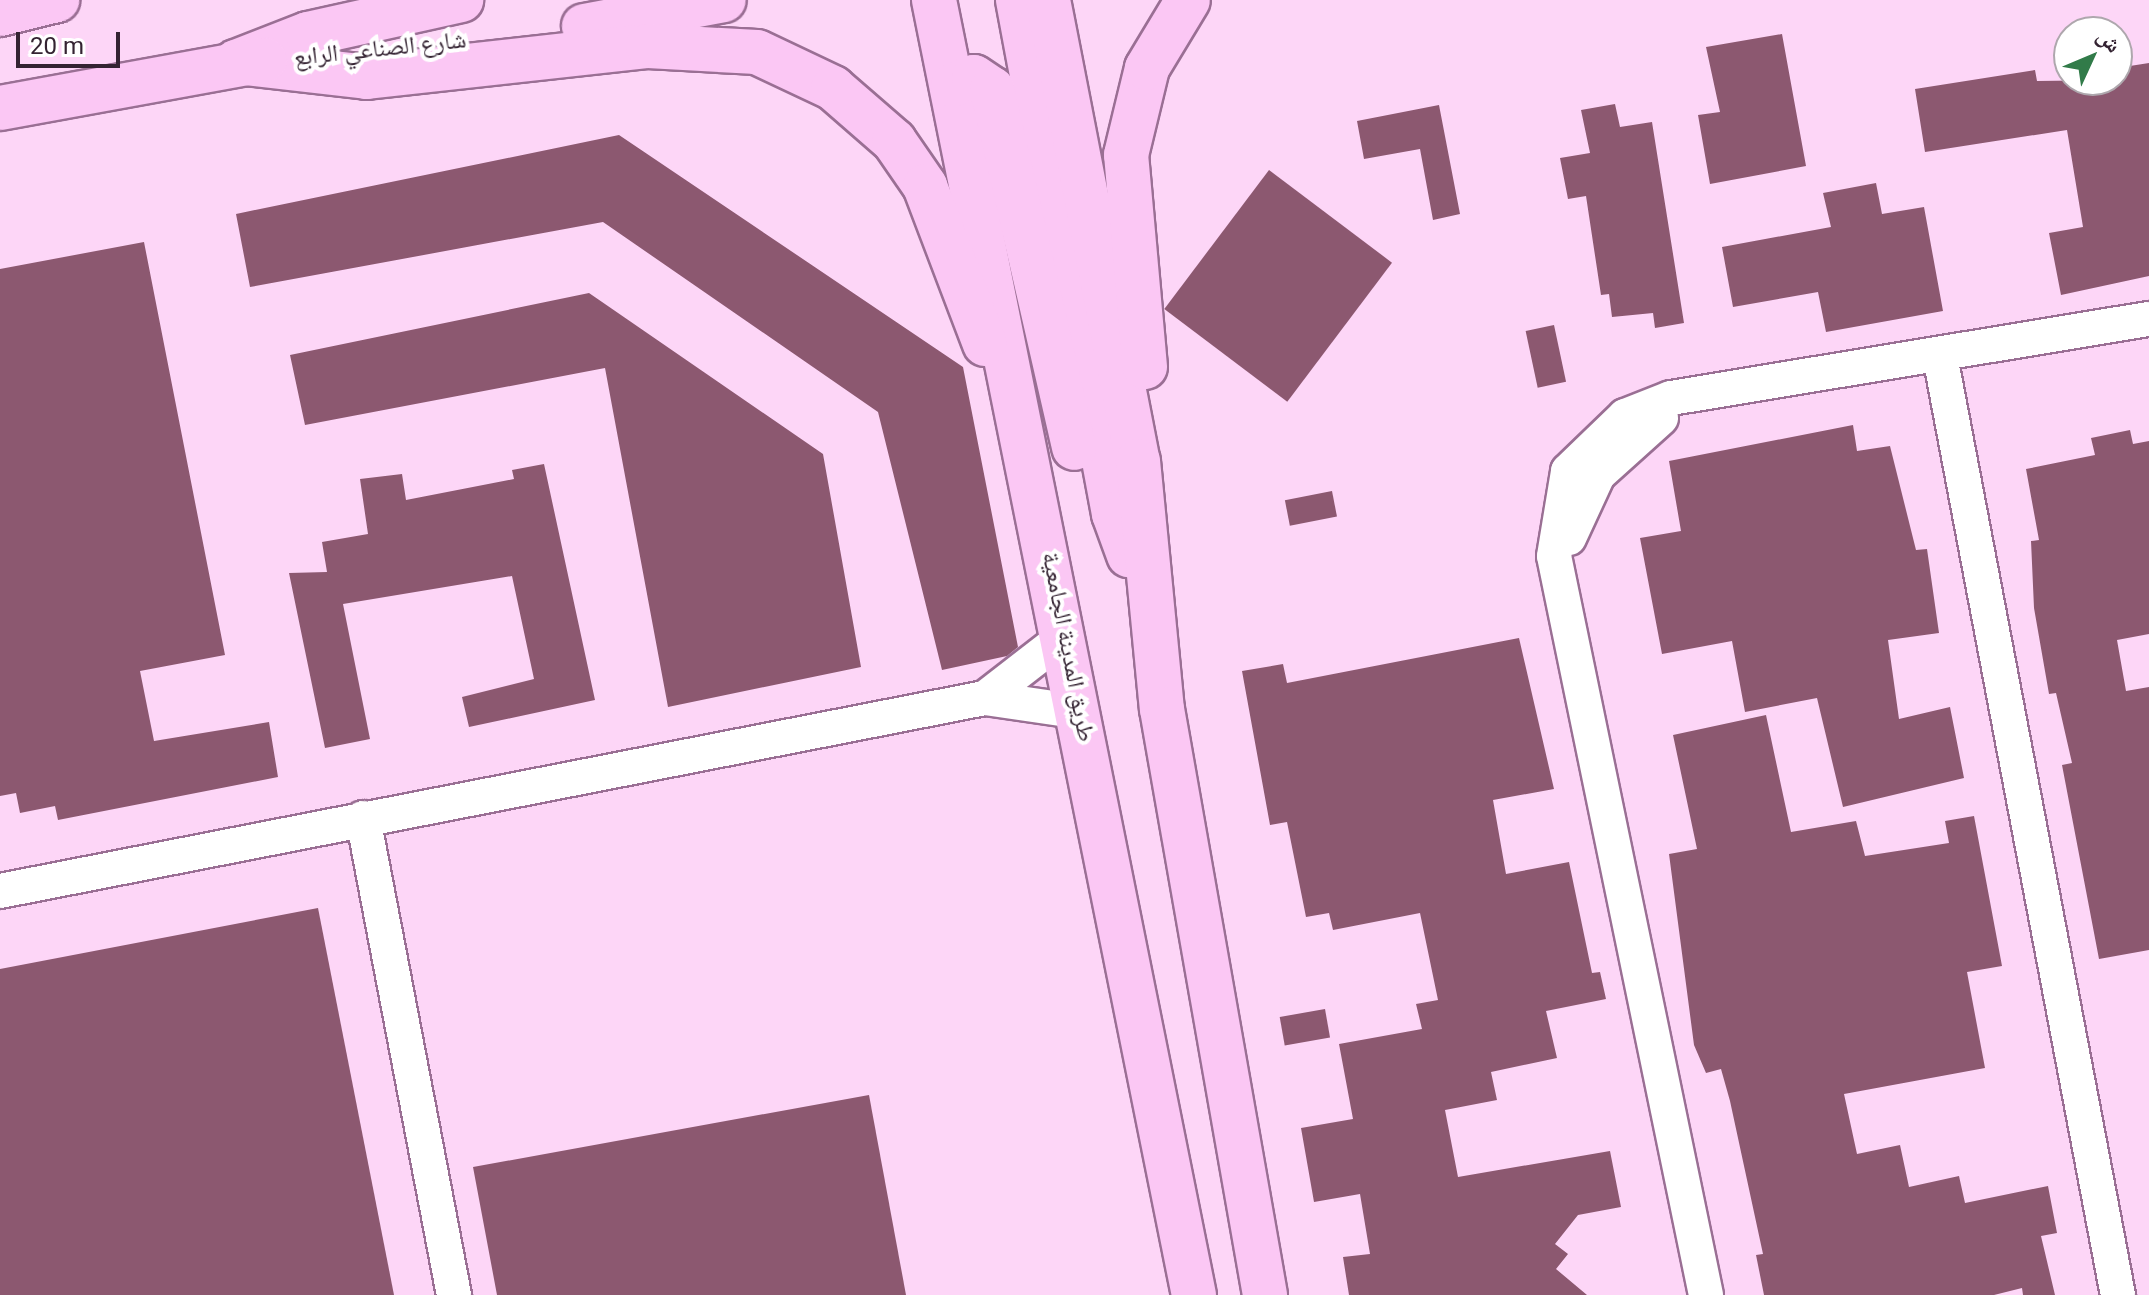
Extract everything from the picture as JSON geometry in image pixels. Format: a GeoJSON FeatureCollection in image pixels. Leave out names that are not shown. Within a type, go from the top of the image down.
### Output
{"type":"FeatureCollection","features":[{"type":"Feature","properties":{"kind":"main road"},"geometry":{"type":"LineString","coordinates":[[0,14],[57,0]]}},
{"type":"Feature","properties":{"kind":"main road"},"geometry":{"type":"LineString","coordinates":[[308,34],[359,0]]}},
{"type":"Feature","properties":{"kind":"main road"},"geometry":{"type":"LineString","coordinates":[[236,62],[308,34],[461,0]]}},
{"type":"Feature","properties":{"kind":"main road","name":"شارع الصناعي الرابع"},"geometry":{"type":"LineString","coordinates":[[0,108],[236,62],[571,28],[724,0]]}},
{"type":"Feature","properties":{"kind":"main road","name":"طريق المدينة الجامعية"},"geometry":{"type":"LineString","coordinates":[[934,0],[1018,397],[1194,1295]]}},
{"type":"Feature","properties":{"kind":"main road"},"geometry":{"type":"LineString","coordinates":[[1018,0],[1114,514]]}},
{"type":"Feature","properties":{"kind":"main road"},"geometry":{"type":"LineString","coordinates":[[1048,0],[1138,461],[1162,709],[1265,1295]]}},
{"type":"Feature","properties":{"kind":"main road"},"geometry":{"type":"LineString","coordinates":[[1138,461],[1145,360],[1126,155],[1147,68],[1188,0]]}},
{"type":"Feature","properties":{"kind":"main road"},"geometry":{"type":"LineString","coordinates":[[236,62],[302,73],[430,75],[703,44],[757,52],[808,72],[894,141],[925,186],[983,339],[1018,397]]}},
{"type":"Feature","properties":{"kind":"main road"},"geometry":{"type":"LineString","coordinates":[[953,85],[974,77],[992,89],[1071,440],[1114,514],[1148,584]]}},
{"type":"Feature","properties":{"kind":"street"},"geometry":{"type":"LineString","coordinates":[[1706,1295],[1562,581],[1554,527],[1568,471],[1625,416],[1671,398],[1716,395],[2149,319]]}},
{"type":"Feature","properties":{"kind":"street"},"geometry":{"type":"LineString","coordinates":[[1940,356],[2118,1295]]}},
{"type":"Feature","properties":{"kind":"street"},"geometry":{"type":"LineString","coordinates":[[985,698],[1065,636]]}},
{"type":"Feature","properties":{"kind":"street"},"geometry":{"type":"LineString","coordinates":[[0,891],[985,698],[1081,712]]}},
{"type":"Feature","properties":{"kind":"street"},"geometry":{"type":"LineString","coordinates":[[363,818],[454,1295]]}},
{"type":"Feature","properties":{"kind":"building"},"geometry":{"type":"Polygon","coordinates":[[[1782,34],[1806,166],[1710,184],[1698,115],[1720,112],[1706,47],[1782,34]]]}},
{"type":"Feature","properties":{"kind":"building"},"geometry":{"type":"Polygon","coordinates":[[[2149,63],[2149,276],[2061,295],[2049,233],[2083,227],[2067,130],[1925,152],[1915,89],[2035,70],[2037,81],[2053,81],[2053,96],[2133,96],[2133,66],[2149,63]]]}},
{"type":"Feature","properties":{"kind":"building"},"geometry":{"type":"Polygon","coordinates":[[[1615,104],[1620,127],[1652,122],[1684,323],[1655,328],[1653,313],[1612,317],[1609,294],[1601,295],[1586,196],[1568,199],[1560,158],[1590,153],[1581,110],[1615,104]]]}},
{"type":"Feature","properties":{"kind":"building"},"geometry":{"type":"Polygon","coordinates":[[[1439,105],[1460,214],[1433,220],[1420,149],[1364,159],[1357,121],[1439,105]]]}},
{"type":"Feature","properties":{"kind":"building"},"geometry":{"type":"Polygon","coordinates":[[[619,135],[963,367],[1018,647],[1007,656],[942,670],[878,412],[603,222],[250,287],[236,214],[619,135]]]}},
{"type":"Feature","properties":{"kind":"building"},"geometry":{"type":"Polygon","coordinates":[[[1269,170],[1392,263],[1287,402],[1164,309],[1269,170]]]}},
{"type":"Feature","properties":{"kind":"building"},"geometry":{"type":"Polygon","coordinates":[[[1876,183],[1882,214],[1924,207],[1943,311],[1826,332],[1818,292],[1733,307],[1722,247],[1831,227],[1823,193],[1876,183]]]}},
{"type":"Feature","properties":{"kind":"building"},"geometry":{"type":"Polygon","coordinates":[[[144,242],[225,655],[140,671],[154,741],[269,722],[278,777],[58,820],[55,806],[20,813],[16,793],[0,796],[0,269],[144,242]]]}},
{"type":"Feature","properties":{"kind":"building"},"geometry":{"type":"Polygon","coordinates":[[[589,293],[823,454],[861,667],[668,707],[605,368],[305,425],[290,355],[589,293]]]}},
{"type":"Feature","properties":{"kind":"building"},"geometry":{"type":"Polygon","coordinates":[[[1554,325],[1566,382],[1538,388],[1526,331],[1554,325]]]}},
{"type":"Feature","properties":{"kind":"building"},"geometry":{"type":"Polygon","coordinates":[[[1853,425],[1857,451],[1890,446],[1916,550],[1927,549],[1939,633],[1888,640],[1899,719],[1950,707],[1964,778],[1843,807],[1817,698],[1745,712],[1732,641],[1662,654],[1640,538],[1681,531],[1669,461],[1853,425]]]}},
{"type":"Feature","properties":{"kind":"building"},"geometry":{"type":"Polygon","coordinates":[[[2130,430],[2133,444],[2149,441],[2149,634],[2117,640],[2126,691],[2149,687],[2149,950],[2099,959],[2062,765],[2072,763],[2056,693],[2049,694],[2034,608],[2031,541],[2039,540],[2026,469],[2095,455],[2091,438],[2130,430]]]}},
{"type":"Feature","properties":{"kind":"building"},"geometry":{"type":"Polygon","coordinates":[[[544,464],[595,700],[469,727],[462,697],[534,679],[512,576],[343,604],[370,739],[325,748],[289,573],[327,572],[322,542],[368,534],[360,479],[402,474],[406,500],[514,479],[512,470],[544,464]]]}},
{"type":"Feature","properties":{"kind":"building"},"geometry":{"type":"Polygon","coordinates":[[[1332,491],[1337,517],[1290,526],[1285,500],[1332,491]]]}},
{"type":"Feature","properties":{"kind":"building"},"geometry":{"type":"Polygon","coordinates":[[[1519,638],[1554,789],[1493,800],[1506,874],[1569,862],[1592,973],[1600,972],[1606,999],[1546,1011],[1557,1058],[1491,1072],[1497,1100],[1445,1110],[1458,1177],[1610,1151],[1621,1207],[1578,1215],[1555,1244],[1568,1254],[1556,1269],[1587,1295],[1349,1295],[1343,1257],[1370,1254],[1360,1194],[1314,1202],[1301,1128],[1353,1119],[1339,1044],[1422,1029],[1416,1004],[1438,1000],[1420,913],[1333,930],[1329,913],[1306,917],[1287,822],[1270,825],[1242,671],[1283,664],[1287,683],[1519,638]]]}},
{"type":"Feature","properties":{"kind":"building"},"geometry":{"type":"Polygon","coordinates":[[[1766,715],[1791,832],[1856,821],[1865,856],[1949,843],[1945,821],[1974,816],[2002,966],[1967,972],[1985,1068],[1844,1094],[1857,1154],[1900,1145],[1909,1187],[1959,1176],[1965,1203],[2048,1186],[2057,1233],[2041,1236],[2055,1295],[2023,1295],[2022,1288],[1994,1295],[1764,1295],[1756,1255],[1763,1254],[1730,1101],[1721,1069],[1706,1073],[1694,1045],[1669,854],[1697,849],[1673,735],[1766,715]]]}},
{"type":"Feature","properties":{"kind":"building"},"geometry":{"type":"Polygon","coordinates":[[[318,908],[394,1295],[0,1295],[0,969],[318,908]]]}},
{"type":"Feature","properties":{"kind":"building"},"geometry":{"type":"Polygon","coordinates":[[[1325,1009],[1330,1038],[1285,1046],[1280,1017],[1325,1009]]]}},
{"type":"Feature","properties":{"kind":"building"},"geometry":{"type":"Polygon","coordinates":[[[869,1095],[906,1295],[497,1295],[473,1167],[869,1095]]]}}]}
